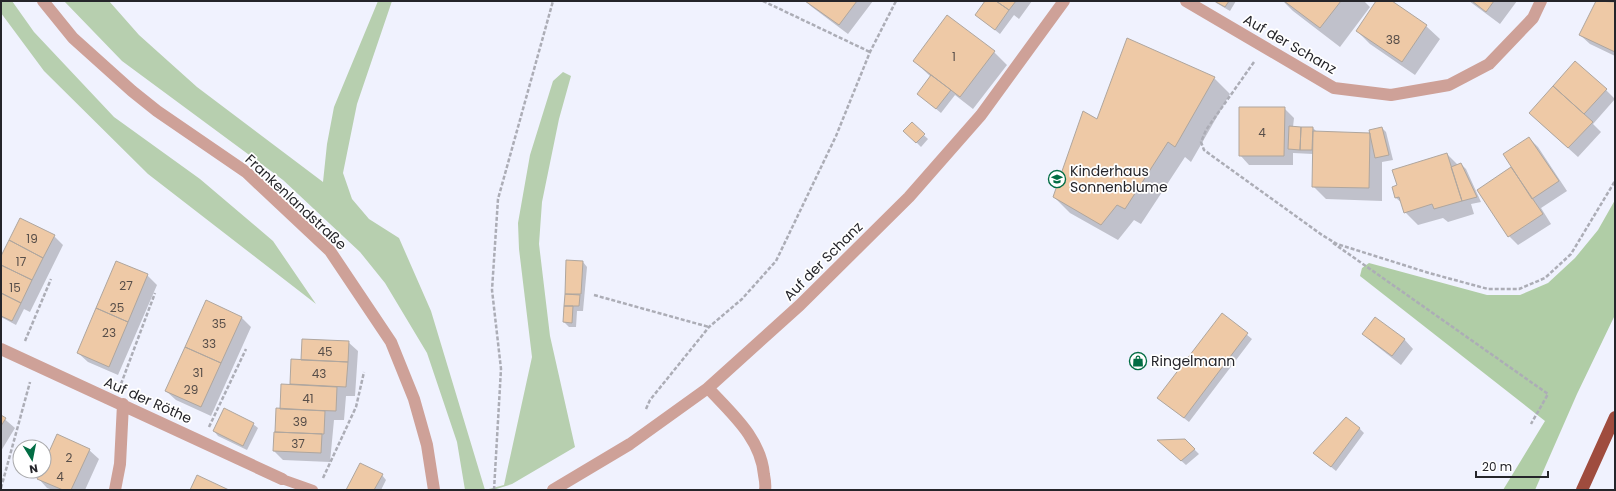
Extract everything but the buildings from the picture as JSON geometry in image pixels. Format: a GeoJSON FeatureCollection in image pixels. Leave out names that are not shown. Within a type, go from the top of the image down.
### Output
{"type":"FeatureCollection","features":[{"type":"Feature","properties":{"kind":"highway"},"geometry":{"type":"LineString","coordinates":[[1582,490],[1615,417]]}},
{"type":"Feature","properties":{"kind":"street","name":"Frankenlandstraße"},"geometry":{"type":"LineString","coordinates":[[43,1],[73,38],[132,91],[157,111],[246,172],[330,251],[391,342],[414,399],[427,445],[434,490]]}},
{"type":"Feature","properties":{"kind":"street","name":"Auf der Schanz"},"geometry":{"type":"LineString","coordinates":[[553,490],[630,444],[708,388],[800,305],[909,197],[981,115],[1064,1]]}},
{"type":"Feature","properties":{"kind":"street","name":"Auf der Schanz"},"geometry":{"type":"LineString","coordinates":[[1186,1],[1334,88],[1391,95],[1449,85],[1489,64],[1533,18],[1541,1]]}},
{"type":"Feature","properties":{"kind":"street","name":"Auf der Röthe"},"geometry":{"type":"LineString","coordinates":[[1,349],[282,479]]}},
{"type":"Feature","properties":{"kind":"street"},"geometry":{"type":"LineString","coordinates":[[708,388],[744,427],[753,440],[763,465],[765,490]]}},
{"type":"Feature","properties":{"kind":"street"},"geometry":{"type":"LineString","coordinates":[[115,490],[120,464],[119,403]]}},
{"type":"Feature","properties":{"kind":"lane"},"geometry":{"type":"LineString","coordinates":[[282,479],[317,487]]}},
{"type":"Feature","properties":{"kind":"path"},"geometry":{"type":"LineString","coordinates":[[494,490],[501,369],[492,290],[498,199],[553,1]]}},
{"type":"Feature","properties":{"kind":"path"},"geometry":{"type":"LineString","coordinates":[[763,1],[870,52]]}},
{"type":"Feature","properties":{"kind":"path"},"geometry":{"type":"LineString","coordinates":[[644,412],[650,400],[709,327],[742,299],[776,261],[836,136],[870,52],[896,1]]}},
{"type":"Feature","properties":{"kind":"path"},"geometry":{"type":"LineString","coordinates":[[1265,47],[1206,130],[1201,142],[1204,150],[1322,236],[1548,394],[1531,424]]}},
{"type":"Feature","properties":{"kind":"path"},"geometry":{"type":"LineString","coordinates":[[1322,236],[1337,244],[1429,273],[1488,289],[1519,289],[1545,278],[1571,254],[1615,182]]}},
{"type":"Feature","properties":{"kind":"path"},"geometry":{"type":"LineString","coordinates":[[19,357],[51,279]]}},
{"type":"Feature","properties":{"kind":"path"},"geometry":{"type":"LineString","coordinates":[[119,403],[155,293]]}},
{"type":"Feature","properties":{"kind":"path"},"geometry":{"type":"LineString","coordinates":[[594,295],[709,327]]}},
{"type":"Feature","properties":{"kind":"path"},"geometry":{"type":"LineString","coordinates":[[202,441],[246,349]]}},
{"type":"Feature","properties":{"kind":"path"},"geometry":{"type":"LineString","coordinates":[[1,488],[34,365]]}},
{"type":"Feature","properties":{"kind":"path"},"geometry":{"type":"LineString","coordinates":[[317,487],[356,407],[364,372]]}},
{"type":"Feature","properties":{"kind":"green space"},"geometry":{"type":"Polygon","coordinates":[[[1,1],[12,1],[34,32],[114,117],[200,179],[273,241],[316,304],[148,174],[44,71],[1,13],[1,1]]]}},
{"type":"Feature","properties":{"kind":"green space"},"geometry":{"type":"Polygon","coordinates":[[[64,1],[109,1],[139,35],[197,87],[323,182],[327,144],[334,107],[378,1],[392,1],[357,104],[343,173],[352,199],[369,219],[399,238],[431,311],[485,490],[465,490],[457,442],[427,353],[385,283],[360,252],[283,180],[122,61],[64,1]]]}},
{"type":"Feature","properties":{"kind":"green space"},"geometry":{"type":"Polygon","coordinates":[[[563,72],[571,76],[559,119],[542,202],[539,244],[550,336],[575,447],[512,484],[493,490],[485,490],[504,485],[532,357],[519,249],[518,223],[530,155],[553,81],[563,72]]]}},
{"type":"Feature","properties":{"kind":"green space"},"geometry":{"type":"Polygon","coordinates":[[[1615,200],[1615,315],[1577,394],[1535,490],[1503,490],[1545,421],[1360,276],[1362,268],[1369,263],[1487,295],[1520,295],[1548,283],[1575,258],[1598,230],[1615,200]]]}},
{"type":"Feature","properties":{"kind":"place","name":"Kinderhaus Sonnenblume"},"geometry":{"type":"Point","coordinates":[1057,179]}},
{"type":"Feature","properties":{"kind":"place","name":"Ringelmann"},"geometry":{"type":"Point","coordinates":[1138,361]}}]}
